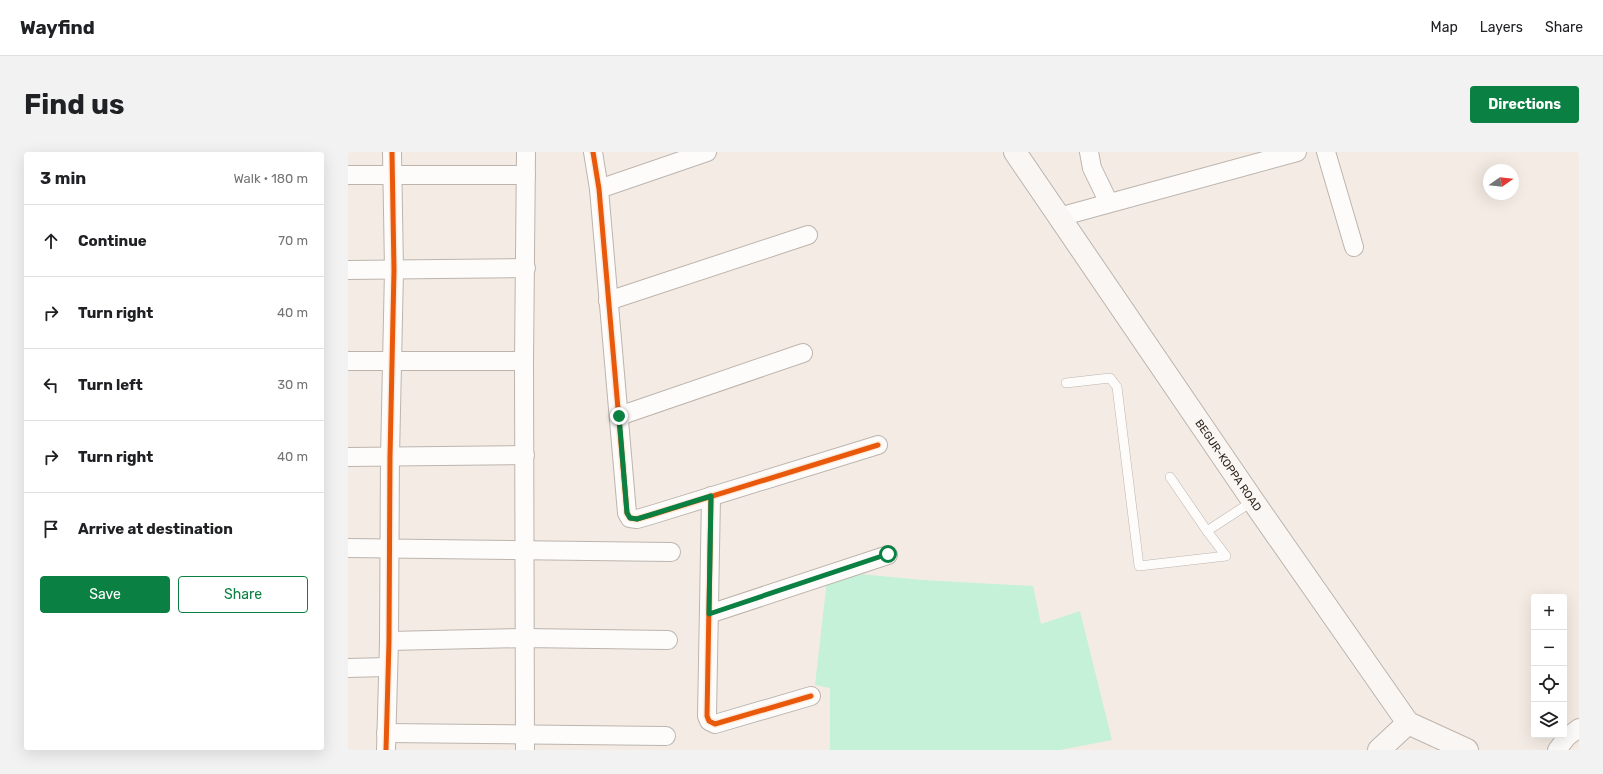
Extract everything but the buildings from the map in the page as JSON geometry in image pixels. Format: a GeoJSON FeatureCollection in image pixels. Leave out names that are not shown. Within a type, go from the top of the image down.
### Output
{"type":"FeatureCollection","features":[{"type":"Feature","properties":{"kind":"main road","name":"BEGUR-KOPPA ROAD"},"geometry":{"type":"LineString","coordinates":[[1015,152],[1253,500],[1408,723]]}},
{"type":"Feature","properties":{"kind":"main road"},"geometry":{"type":"LineString","coordinates":[[1379,750],[1408,723],[1467,750]]}},
{"type":"Feature","properties":{"kind":"street"},"geometry":{"type":"LineString","coordinates":[[392,152],[394,270],[390,457],[389,641],[387,667],[386,741],[526,742],[666,736]]}},
{"type":"Feature","properties":{"kind":"street"},"geometry":{"type":"LineString","coordinates":[[526,152],[524,361],[526,742]]}},
{"type":"Feature","properties":{"kind":"street"},"geometry":{"type":"LineString","coordinates":[[593,152],[599,189],[627,513],[630,518],[637,519],[878,445]]}},
{"type":"Feature","properties":{"kind":"street"},"geometry":{"type":"LineString","coordinates":[[599,189],[708,152]]}},
{"type":"Feature","properties":{"kind":"street"},"geometry":{"type":"LineString","coordinates":[[1089,152],[1092,168],[1110,203]]}},
{"type":"Feature","properties":{"kind":"street"},"geometry":{"type":"LineString","coordinates":[[1059,217],[1297,152]]}},
{"type":"Feature","properties":{"kind":"street"},"geometry":{"type":"LineString","coordinates":[[1326,152],[1354,246]]}},
{"type":"Feature","properties":{"kind":"street"},"geometry":{"type":"LineString","coordinates":[[348,176],[526,175]]}},
{"type":"Feature","properties":{"kind":"street"},"geometry":{"type":"LineString","coordinates":[[608,301],[808,235]]}},
{"type":"Feature","properties":{"kind":"street"},"geometry":{"type":"LineString","coordinates":[[348,270],[526,268]]}},
{"type":"Feature","properties":{"kind":"street"},"geometry":{"type":"LineString","coordinates":[[619,416],[803,353]]}},
{"type":"Feature","properties":{"kind":"street"},"geometry":{"type":"LineString","coordinates":[[348,361],[524,361]]}},
{"type":"Feature","properties":{"kind":"street"},"geometry":{"type":"LineString","coordinates":[[348,457],[525,454]]}},
{"type":"Feature","properties":{"kind":"street"},"geometry":{"type":"LineString","coordinates":[[711,496],[706,716],[709,721],[714,724],[811,696]]}},
{"type":"Feature","properties":{"kind":"street"},"geometry":{"type":"LineString","coordinates":[[348,548],[671,552]]}},
{"type":"Feature","properties":{"kind":"street"},"geometry":{"type":"LineString","coordinates":[[709,614],[888,554]]}},
{"type":"Feature","properties":{"kind":"street"},"geometry":{"type":"LineString","coordinates":[[389,641],[525,638],[668,640]]}},
{"type":"Feature","properties":{"kind":"street"},"geometry":{"type":"LineString","coordinates":[[348,668],[387,667]]}},
{"type":"Feature","properties":{"kind":"street"},"geometry":{"type":"LineString","coordinates":[[1557,750],[1567,737],[1579,728]]}},
{"type":"Feature","properties":{"kind":"lane"},"geometry":{"type":"LineString","coordinates":[[1066,383],[1110,378],[1117,387],[1139,566],[1226,556],[1170,477]]}},
{"type":"Feature","properties":{"kind":"lane"},"geometry":{"type":"LineString","coordinates":[[1207,531],[1253,500]]}},
{"type":"Feature","properties":{"kind":"green space"},"geometry":{"type":"Polygon","coordinates":[[[828,571],[923,580],[1033,586],[1041,624],[1080,611],[1112,740],[1060,750],[830,750],[830,688],[815,685],[828,571]]]}},
{"type":"Feature","properties":{"kind":"cycle path"},"geometry":{"type":"LineString","coordinates":[[386,750],[394,270],[392,152]]}},
{"type":"Feature","properties":{"kind":"cycle path"},"geometry":{"type":"LineString","coordinates":[[593,152],[599,189],[627,513],[630,518],[637,519],[651,515],[878,445]]}},
{"type":"Feature","properties":{"kind":"cycle path"},"geometry":{"type":"LineString","coordinates":[[711,496],[707,716],[709,721],[715,724],[811,696]]}},
{"type":"Feature","properties":{"kind":"route"},"geometry":{"type":"LineString","coordinates":[[619,416],[627,513],[630,518],[637,519],[711,496],[709,614],[888,554]]}}]}
